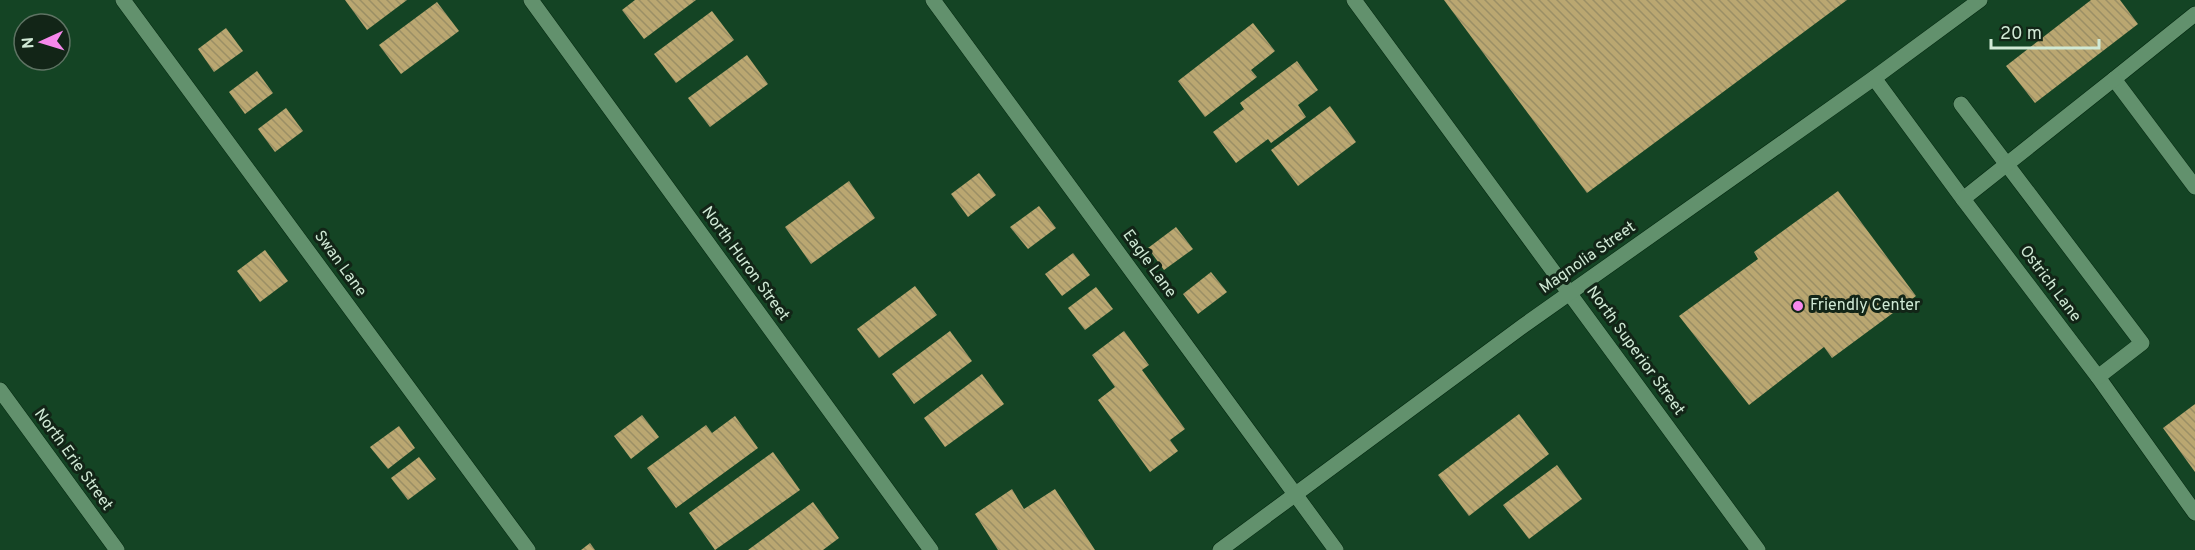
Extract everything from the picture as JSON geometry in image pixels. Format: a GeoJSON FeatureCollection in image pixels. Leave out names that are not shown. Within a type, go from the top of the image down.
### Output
{"type":"FeatureCollection","features":[{"type":"Feature","properties":{"kind":"street","name":"Swan Lane"},"geometry":{"type":"LineString","coordinates":[[123,0],[528,550]]}},
{"type":"Feature","properties":{"kind":"street","name":"North Huron Street"},"geometry":{"type":"LineString","coordinates":[[531,0],[931,550]]}},
{"type":"Feature","properties":{"kind":"street","name":"Eagle Lane"},"geometry":{"type":"LineString","coordinates":[[933,0],[1336,550]]}},
{"type":"Feature","properties":{"kind":"street","name":"North Superior Street"},"geometry":{"type":"LineString","coordinates":[[1354,0],[1758,550]]}},
{"type":"Feature","properties":{"kind":"street","name":"Magnolia Street"},"geometry":{"type":"LineString","coordinates":[[1220,550],[1523,326],[1874,78],[1980,0]]}},
{"type":"Feature","properties":{"kind":"street"},"geometry":{"type":"LineString","coordinates":[[1963,199],[2195,14]]}},
{"type":"Feature","properties":{"kind":"street","name":"Ostrich Lane"},"geometry":{"type":"LineString","coordinates":[[1874,78],[2098,377],[2195,513]]}},
{"type":"Feature","properties":{"kind":"street"},"geometry":{"type":"LineString","coordinates":[[2114,79],[2195,187]]}},
{"type":"Feature","properties":{"kind":"street"},"geometry":{"type":"LineString","coordinates":[[1961,104],[2142,343],[2098,377]]}},
{"type":"Feature","properties":{"kind":"street","name":"North Erie Street"},"geometry":{"type":"LineString","coordinates":[[0,390],[117,550]]}},
{"type":"Feature","properties":{"kind":"building"},"geometry":{"type":"Polygon","coordinates":[[[345,0],[407,0],[367,30],[345,0]]]}},
{"type":"Feature","properties":{"kind":"building"},"geometry":{"type":"Polygon","coordinates":[[[635,0],[696,0],[644,39],[622,10],[635,0]]]}},
{"type":"Feature","properties":{"kind":"building"},"geometry":{"type":"Polygon","coordinates":[[[1444,0],[1847,0],[1587,193],[1444,0]]]}},
{"type":"Feature","properties":{"kind":"building"},"geometry":{"type":"Polygon","coordinates":[[[2091,0],[2120,0],[2138,24],[2035,103],[2006,66],[2091,0]]]}},
{"type":"Feature","properties":{"kind":"building"},"geometry":{"type":"Polygon","coordinates":[[[437,2],[459,31],[401,74],[379,45],[437,2]]]}},
{"type":"Feature","properties":{"kind":"building"},"geometry":{"type":"Polygon","coordinates":[[[712,11],[734,40],[676,83],[654,54],[712,11]]]}},
{"type":"Feature","properties":{"kind":"building"},"geometry":{"type":"Polygon","coordinates":[[[1253,23],[1275,51],[1251,70],[1257,77],[1205,117],[1178,81],[1253,23]]]}},
{"type":"Feature","properties":{"kind":"building"},"geometry":{"type":"Polygon","coordinates":[[[226,28],[243,51],[214,72],[198,49],[226,28]]]}},
{"type":"Feature","properties":{"kind":"building"},"geometry":{"type":"Polygon","coordinates":[[[747,55],[768,84],[710,127],[688,98],[747,55]]]}},
{"type":"Feature","properties":{"kind":"building"},"geometry":{"type":"Polygon","coordinates":[[[1297,61],[1318,90],[1298,105],[1306,117],[1271,143],[1268,139],[1236,163],[1213,132],[1244,109],[1240,103],[1297,61]]]}},
{"type":"Feature","properties":{"kind":"building"},"geometry":{"type":"Polygon","coordinates":[[[257,71],[273,93],[245,114],[229,92],[257,71]]]}},
{"type":"Feature","properties":{"kind":"building"},"geometry":{"type":"Polygon","coordinates":[[[1330,106],[1356,142],[1298,186],[1271,150],[1330,106]]]}},
{"type":"Feature","properties":{"kind":"building"},"geometry":{"type":"Polygon","coordinates":[[[286,108],[303,131],[275,152],[258,129],[286,108]]]}},
{"type":"Feature","properties":{"kind":"building"},"geometry":{"type":"Polygon","coordinates":[[[979,173],[996,195],[968,217],[951,194],[979,173]]]}},
{"type":"Feature","properties":{"kind":"building"},"geometry":{"type":"Polygon","coordinates":[[[849,181],[875,218],[811,264],[785,227],[849,181]]]}},
{"type":"Feature","properties":{"kind":"building","name":"Friendly Center"},"geometry":{"type":"Polygon","coordinates":[[[1838,191],[1916,296],[1832,358],[1824,347],[1749,405],[1679,316],[1758,259],[1754,252],[1838,191]]]}},
{"type":"Feature","properties":{"kind":"building"},"geometry":{"type":"Polygon","coordinates":[[[1039,206],[1056,228],[1028,249],[1010,227],[1039,206]]]}},
{"type":"Feature","properties":{"kind":"building"},"geometry":{"type":"Polygon","coordinates":[[[1176,227],[1193,249],[1164,270],[1148,248],[1176,227]]]}},
{"type":"Feature","properties":{"kind":"building"},"geometry":{"type":"Polygon","coordinates":[[[265,250],[288,281],[260,302],[237,271],[265,250]]]}},
{"type":"Feature","properties":{"kind":"building"},"geometry":{"type":"Polygon","coordinates":[[[1073,253],[1090,275],[1062,296],[1045,274],[1073,253]]]}},
{"type":"Feature","properties":{"kind":"building"},"geometry":{"type":"Polygon","coordinates":[[[1211,272],[1227,292],[1198,314],[1183,294],[1211,272]]]}},
{"type":"Feature","properties":{"kind":"building"},"geometry":{"type":"Polygon","coordinates":[[[915,286],[937,315],[879,358],[857,329],[915,286]]]}},
{"type":"Feature","properties":{"kind":"building"},"geometry":{"type":"Polygon","coordinates":[[[1096,287],[1113,309],[1085,330],[1068,308],[1096,287]]]}},
{"type":"Feature","properties":{"kind":"building"},"geometry":{"type":"Polygon","coordinates":[[[950,331],[972,361],[914,404],[892,374],[950,331]]]}},
{"type":"Feature","properties":{"kind":"building"},"geometry":{"type":"Polygon","coordinates":[[[1124,331],[1149,365],[1142,370],[1185,429],[1170,440],[1178,451],[1150,472],[1098,400],[1115,387],[1092,355],[1124,331]]]}},
{"type":"Feature","properties":{"kind":"building"},"geometry":{"type":"Polygon","coordinates":[[[982,374],[1004,404],[945,447],[924,418],[982,374]]]}},
{"type":"Feature","properties":{"kind":"building"},"geometry":{"type":"Polygon","coordinates":[[[2195,404],[2195,472],[2163,428],[2195,404]]]}},
{"type":"Feature","properties":{"kind":"building"},"geometry":{"type":"Polygon","coordinates":[[[1519,414],[1549,454],[1469,516],[1438,475],[1519,414]]]}},
{"type":"Feature","properties":{"kind":"building"},"geometry":{"type":"Polygon","coordinates":[[[642,415],[659,437],[631,459],[614,436],[642,415]]]}},
{"type":"Feature","properties":{"kind":"building"},"geometry":{"type":"Polygon","coordinates":[[[735,416],[758,448],[676,508],[647,468],[706,425],[712,433],[735,416]]]}},
{"type":"Feature","properties":{"kind":"building"},"geometry":{"type":"Polygon","coordinates":[[[399,426],[415,448],[388,469],[370,447],[399,426]]]}},
{"type":"Feature","properties":{"kind":"building"},"geometry":{"type":"Polygon","coordinates":[[[773,452],[800,490],[715,550],[689,513],[773,452]]]}},
{"type":"Feature","properties":{"kind":"building"},"geometry":{"type":"Polygon","coordinates":[[[419,457],[436,479],[408,500],[391,478],[419,457]]]}},
{"type":"Feature","properties":{"kind":"building"},"geometry":{"type":"Polygon","coordinates":[[[1557,465],[1582,499],[1529,539],[1503,505],[1557,465]]]}},
{"type":"Feature","properties":{"kind":"building"},"geometry":{"type":"Polygon","coordinates":[[[1012,489],[1024,509],[1055,489],[1095,550],[998,550],[975,514],[1012,489]]]}},
{"type":"Feature","properties":{"kind":"building"},"geometry":{"type":"Polygon","coordinates":[[[813,502],[839,538],[823,550],[748,550],[813,502]]]}},
{"type":"Feature","properties":{"kind":"building"},"geometry":{"type":"Polygon","coordinates":[[[590,543],[595,550],[581,550],[590,543]]]}},
{"type":"Feature","properties":{"kind":"place","name":"Friendly Center"},"geometry":{"type":"Point","coordinates":[1798,306]}}]}
